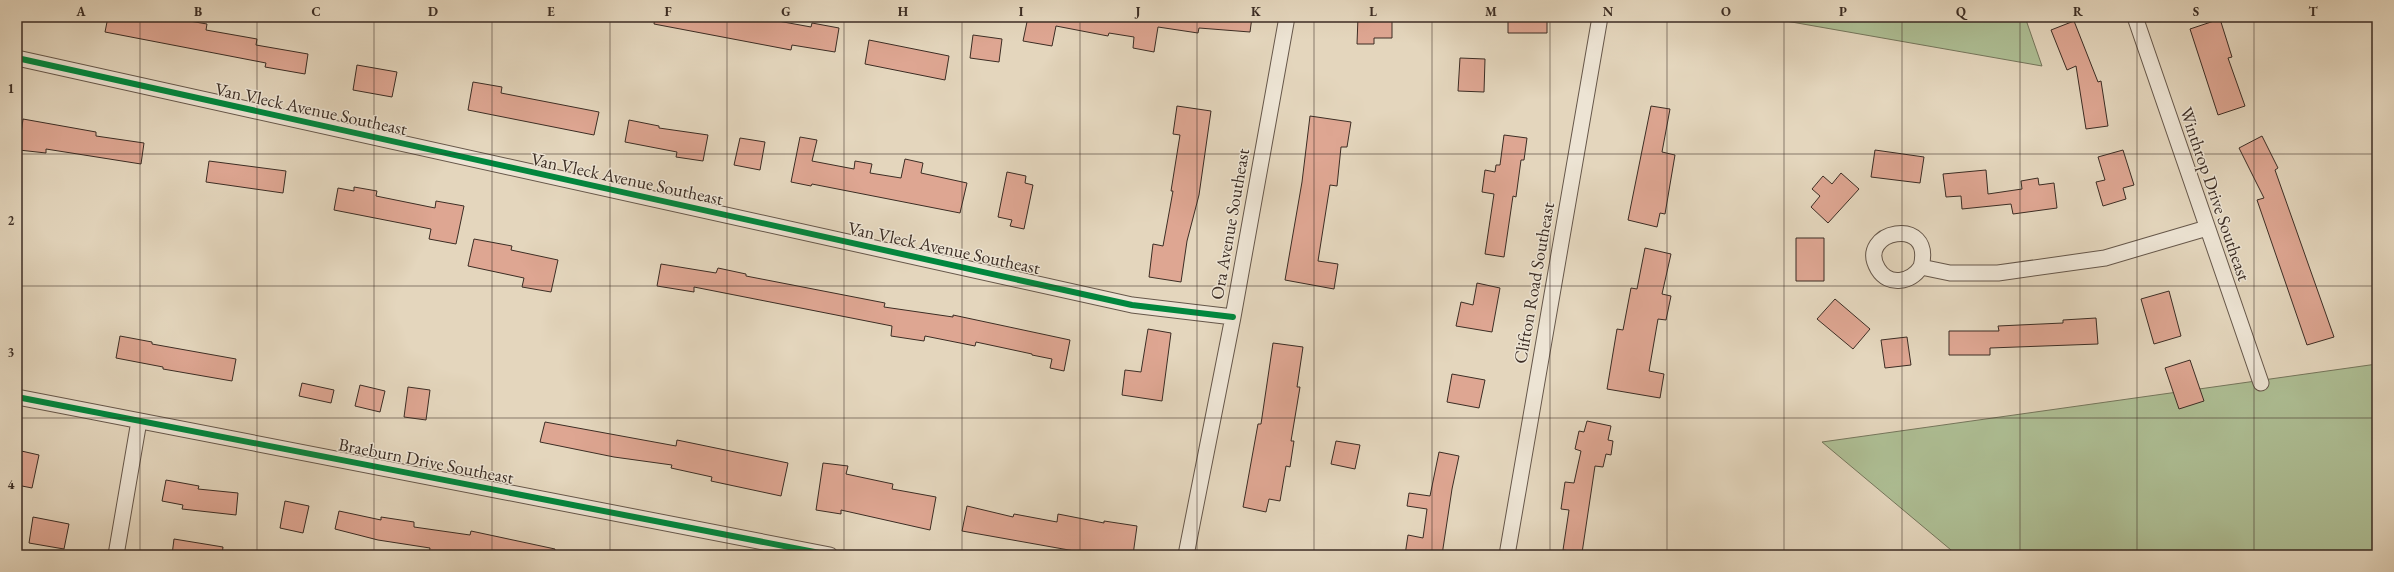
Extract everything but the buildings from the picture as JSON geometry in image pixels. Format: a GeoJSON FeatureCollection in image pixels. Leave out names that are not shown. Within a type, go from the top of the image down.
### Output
{"type":"FeatureCollection","features":[{"type":"Feature","properties":{"kind":"street","name":"Ora Avenue Southeast"},"geometry":{"type":"LineString","coordinates":[[1186,555],[1233,317],[1287,17]]}},
{"type":"Feature","properties":{"kind":"street","name":"Clifton Road Southeast"},"geometry":{"type":"LineString","coordinates":[[1506,555],[1600,17]]}},
{"type":"Feature","properties":{"kind":"street","name":"Winthrop Drive Southeast"},"geometry":{"type":"LineString","coordinates":[[2134,17],[2261,383]]}},
{"type":"Feature","properties":{"kind":"street","name":"Van Vleck Avenue Southeast"},"geometry":{"type":"LineString","coordinates":[[17,58],[1132,305],[1233,317]]}},
{"type":"Feature","properties":{"kind":"street"},"geometry":{"type":"LineString","coordinates":[[1921,267],[1950,273],[1998,273],[2106,258],[2207,228]]}},
{"type":"Feature","properties":{"kind":"street","name":"Braeburn Drive Southeast"},"geometry":{"type":"LineString","coordinates":[[17,397],[830,555]]}},
{"type":"Feature","properties":{"kind":"street"},"geometry":{"type":"LineString","coordinates":[[116,555],[139,421]]}},
{"type":"Feature","properties":{"kind":"green space"},"geometry":{"type":"Polygon","coordinates":[[[1763,17],[2025,17],[2042,66],[1763,17]]]}},
{"type":"Feature","properties":{"kind":"green space"},"geometry":{"type":"Polygon","coordinates":[[[2377,364],[2377,555],[1957,555],[1822,442],[2377,364]]]}},
{"type":"Feature","properties":{"kind":"cycle path"},"geometry":{"type":"LineString","coordinates":[[17,58],[1132,305],[1233,317]]}},
{"type":"Feature","properties":{"kind":"cycle path"},"geometry":{"type":"LineString","coordinates":[[17,397],[830,555]]}}]}
